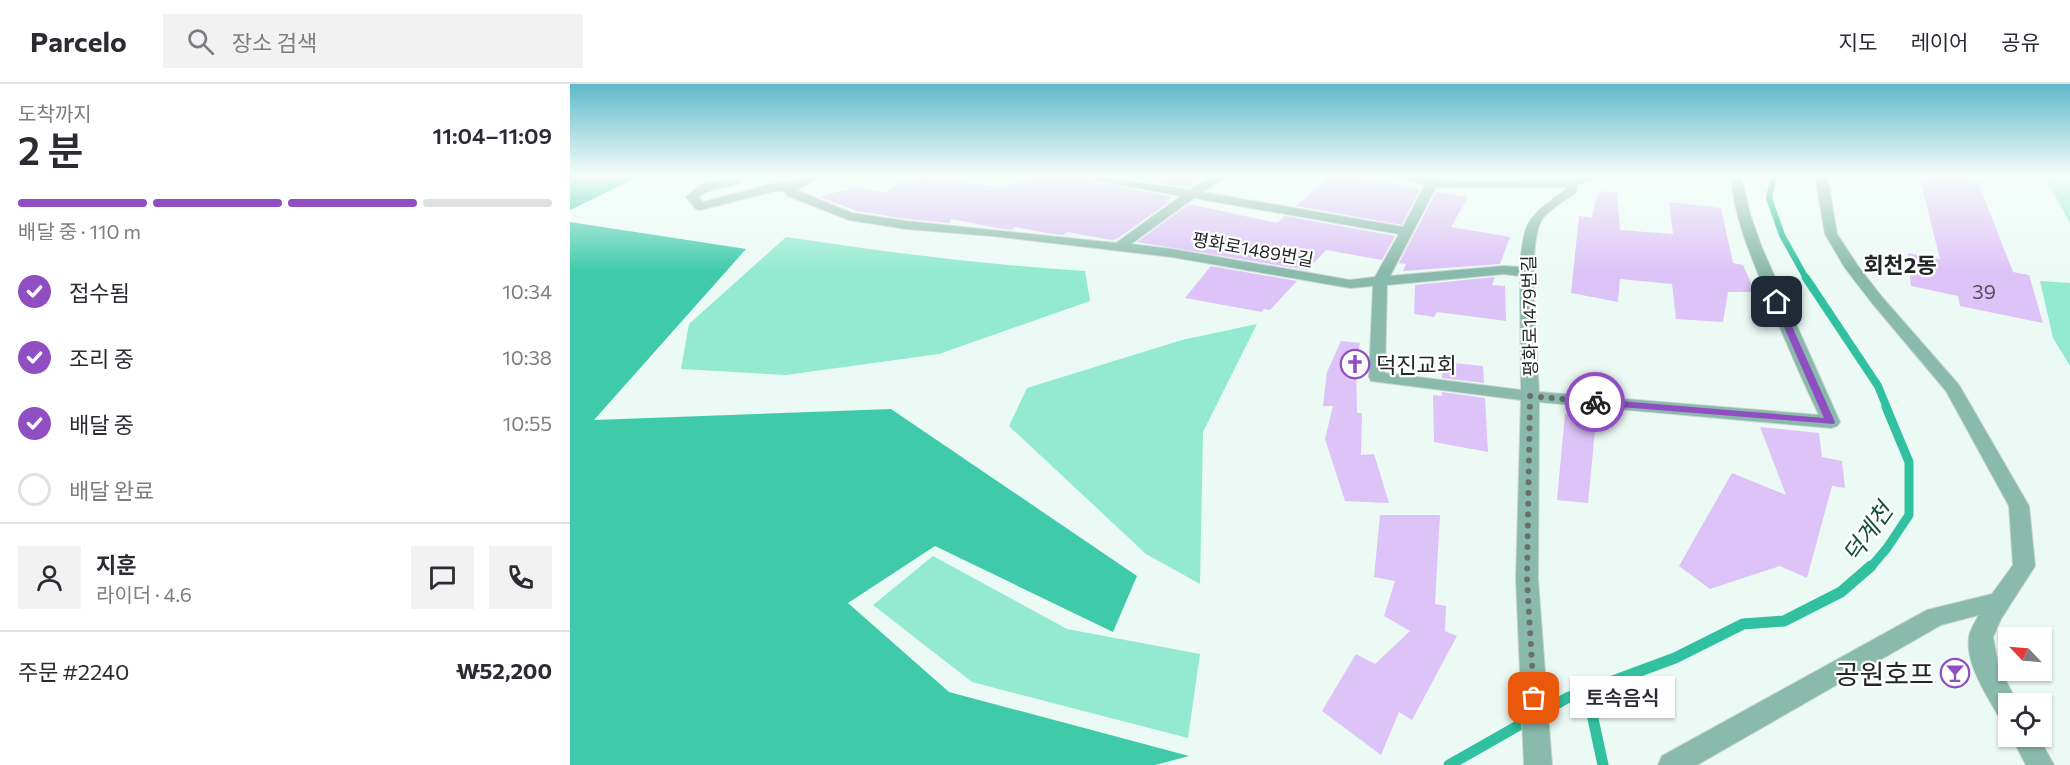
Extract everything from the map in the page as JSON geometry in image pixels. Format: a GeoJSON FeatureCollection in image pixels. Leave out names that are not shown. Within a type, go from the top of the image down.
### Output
{"type":"FeatureCollection","features":[{"type":"Feature","properties":{"kind":"street","name":"평화로1489번길"},"geometry":{"type":"LineString","coordinates":[[826,207],[849,216],[906,225],[992,231],[1120,246],[1350,284],[1504,270],[1527,272]]}},
{"type":"Feature","properties":{"kind":"street","name":"평화로1489번길"},"geometry":{"type":"LineString","coordinates":[[1120,246],[1174,207]]}},
{"type":"Feature","properties":{"kind":"street"},"geometry":{"type":"LineString","coordinates":[[1274,207],[1406,231]]}},
{"type":"Feature","properties":{"kind":"street"},"geometry":{"type":"LineString","coordinates":[[1419,207],[1380,281],[1377,377],[1530,396]]}},
{"type":"Feature","properties":{"kind":"street","name":"평화로1479번길"},"geometry":{"type":"LineString","coordinates":[[1537,753],[1527,579],[1530,396],[1527,272],[1529,240],[1537,217],[1550,207]]}},
{"type":"Feature","properties":{"kind":"street","name":"평화로1479번길"},"geometry":{"type":"LineString","coordinates":[[1530,396],[1831,422],[1792,340],[1742,207]]}},
{"type":"Feature","properties":{"kind":"street"},"geometry":{"type":"LineString","coordinates":[[1826,207],[1831,234],[1841,251],[1877,300],[1953,389],[2019,506],[2024,566],[2000,601],[1981,636],[1987,672],[1999,693]]}},
{"type":"Feature","properties":{"kind":"street"},"geometry":{"type":"LineString","coordinates":[[1672,765],[1935,617],[2000,601]]}},
{"type":"Feature","properties":{"kind":"green space"},"geometry":{"type":"Polygon","coordinates":[[[2061,207],[2070,207],[2070,223],[2061,207]]]}},
{"type":"Feature","properties":{"kind":"green space"},"geometry":{"type":"Polygon","coordinates":[[[570,222],[746,249],[594,420],[891,409],[1137,576],[1113,632],[935,546],[848,603],[949,692],[1189,756],[1155,765],[570,765],[570,222]]]}},
{"type":"Feature","properties":{"kind":"green space"},"geometry":{"type":"Polygon","coordinates":[[[786,237],[936,257],[1085,271],[1090,301],[939,354],[786,375],[681,369],[689,324],[786,237]]]}},
{"type":"Feature","properties":{"kind":"green space"},"geometry":{"type":"Polygon","coordinates":[[[2040,281],[2070,283],[2070,366],[2053,338],[2040,281]]]}},
{"type":"Feature","properties":{"kind":"green space"},"geometry":{"type":"Polygon","coordinates":[[[1257,324],[1203,432],[1200,584],[1146,554],[1009,426],[1027,388],[1182,340],[1257,324]]]}},
{"type":"Feature","properties":{"kind":"green space"},"geometry":{"type":"Polygon","coordinates":[[[933,556],[1067,629],[1200,654],[1188,738],[972,682],[873,605],[933,556]]]}},
{"type":"Feature","properties":{"kind":"building"},"geometry":{"type":"Polygon","coordinates":[[[846,207],[1162,207],[1117,239],[1111,240],[1067,232],[1063,235],[1052,234],[1015,227],[1011,230],[951,219],[950,223],[857,211],[846,207]]]}},
{"type":"Feature","properties":{"kind":"building"},"geometry":{"type":"Polygon","coordinates":[[[1185,207],[1202,207],[1277,223],[1285,216],[1395,236],[1382,260],[1326,250],[1307,270],[1137,242],[1185,207]]]}},
{"type":"Feature","properties":{"kind":"building"},"geometry":{"type":"Polygon","coordinates":[[[1300,207],[1411,207],[1402,225],[1300,207]]]}},
{"type":"Feature","properties":{"kind":"building"},"geometry":{"type":"Polygon","coordinates":[[[1428,207],[1462,207],[1451,227],[1510,237],[1500,264],[1403,271],[1406,264],[1399,263],[1428,207]]]}},
{"type":"Feature","properties":{"kind":"building"},"geometry":{"type":"Polygon","coordinates":[[[1594,207],[1618,207],[1620,230],[1673,234],[1670,207],[1721,208],[1733,263],[1743,265],[1755,292],[1728,292],[1723,322],[1676,319],[1672,284],[1620,279],[1618,302],[1571,293],[1579,216],[1592,218],[1594,207]]]}},
{"type":"Feature","properties":{"kind":"building"},"geometry":{"type":"Polygon","coordinates":[[[1927,207],[1988,207],[2013,272],[2029,275],[2043,323],[1960,306],[1958,296],[1911,286],[1908,253],[1940,259],[1927,207]]]}},
{"type":"Feature","properties":{"kind":"building"},"geometry":{"type":"Polygon","coordinates":[[[1211,266],[1297,281],[1270,310],[1264,309],[1262,312],[1185,298],[1211,266]]]}},
{"type":"Feature","properties":{"kind":"building"},"geometry":{"type":"Polygon","coordinates":[[[1495,277],[1492,285],[1505,286],[1506,321],[1437,312],[1434,317],[1414,314],[1415,285],[1495,277]]]}},
{"type":"Feature","properties":{"kind":"building"},"geometry":{"type":"Polygon","coordinates":[[[1341,341],[1360,343],[1356,363],[1357,413],[1362,413],[1361,455],[1374,454],[1389,503],[1345,501],[1325,439],[1333,406],[1323,406],[1327,372],[1341,341]]]}},
{"type":"Feature","properties":{"kind":"building"},"geometry":{"type":"Polygon","coordinates":[[[1443,362],[1483,366],[1484,383],[1442,378],[1443,362]]]}},
{"type":"Feature","properties":{"kind":"building"},"geometry":{"type":"Polygon","coordinates":[[[1442,392],[1485,398],[1488,452],[1434,442],[1433,395],[1442,396],[1442,392]]]}},
{"type":"Feature","properties":{"kind":"building"},"geometry":{"type":"Polygon","coordinates":[[[1565,414],[1596,420],[1588,503],[1557,500],[1565,414]]]}},
{"type":"Feature","properties":{"kind":"building"},"geometry":{"type":"Polygon","coordinates":[[[1760,427],[1819,433],[1822,457],[1842,461],[1845,488],[1832,486],[1807,578],[1780,566],[1710,589],[1679,566],[1732,473],[1786,495],[1760,427]]]}},
{"type":"Feature","properties":{"kind":"building"},"geometry":{"type":"Polygon","coordinates":[[[1380,515],[1440,515],[1435,604],[1446,606],[1445,631],[1457,636],[1412,720],[1399,712],[1381,755],[1322,711],[1356,654],[1375,664],[1410,631],[1384,616],[1395,581],[1374,577],[1380,515]]]}},
{"type":"Feature","properties":{"kind":"waterway","name":"덕계천"},"geometry":{"type":"LineString","coordinates":[[1772,207],[1782,235],[1807,280]]}},
{"type":"Feature","properties":{"kind":"waterway","name":"덕계천"},"geometry":{"type":"LineString","coordinates":[[1806,278],[1878,386],[1887,408]]}},
{"type":"Feature","properties":{"kind":"waterway","name":"덕계천"},"geometry":{"type":"LineString","coordinates":[[1870,568],[1887,548],[1909,515],[1909,462],[1886,407]]}},
{"type":"Feature","properties":{"kind":"waterway","name":"덕계천"},"geometry":{"type":"LineString","coordinates":[[1449,765],[1567,698],[1675,658],[1743,624],[1784,621],[1841,592],[1871,566]]}},
{"type":"Feature","properties":{"kind":"waterway","name":"덕계천"},"geometry":{"type":"LineString","coordinates":[[1587,691],[1603,765]]}},
{"type":"Feature","properties":{"kind":"way so far"},"geometry":{"type":"LineString","coordinates":[[1534,698],[1527,579],[1530,396],[1595,402]]}},
{"type":"Feature","properties":{"kind":"place","name":"덕진교회"},"geometry":{"type":"Point","coordinates":[1355,364]}},
{"type":"Feature","properties":{"kind":"place","name":"공원호프"},"geometry":{"type":"Point","coordinates":[1955,673]}},
{"type":"Feature","properties":{"kind":"place","name":"토속음식"},"geometry":{"type":"Point","coordinates":[1534,698]}},
{"type":"Feature","properties":{"kind":"district","name":"회천2동"},"geometry":{"type":"Point","coordinates":[1900,264]}},
{"type":"Feature","properties":{"kind":"route"},"geometry":{"type":"LineString","coordinates":[[1595,402],[1831,422],[1792,340],[1777,302]]}}]}
